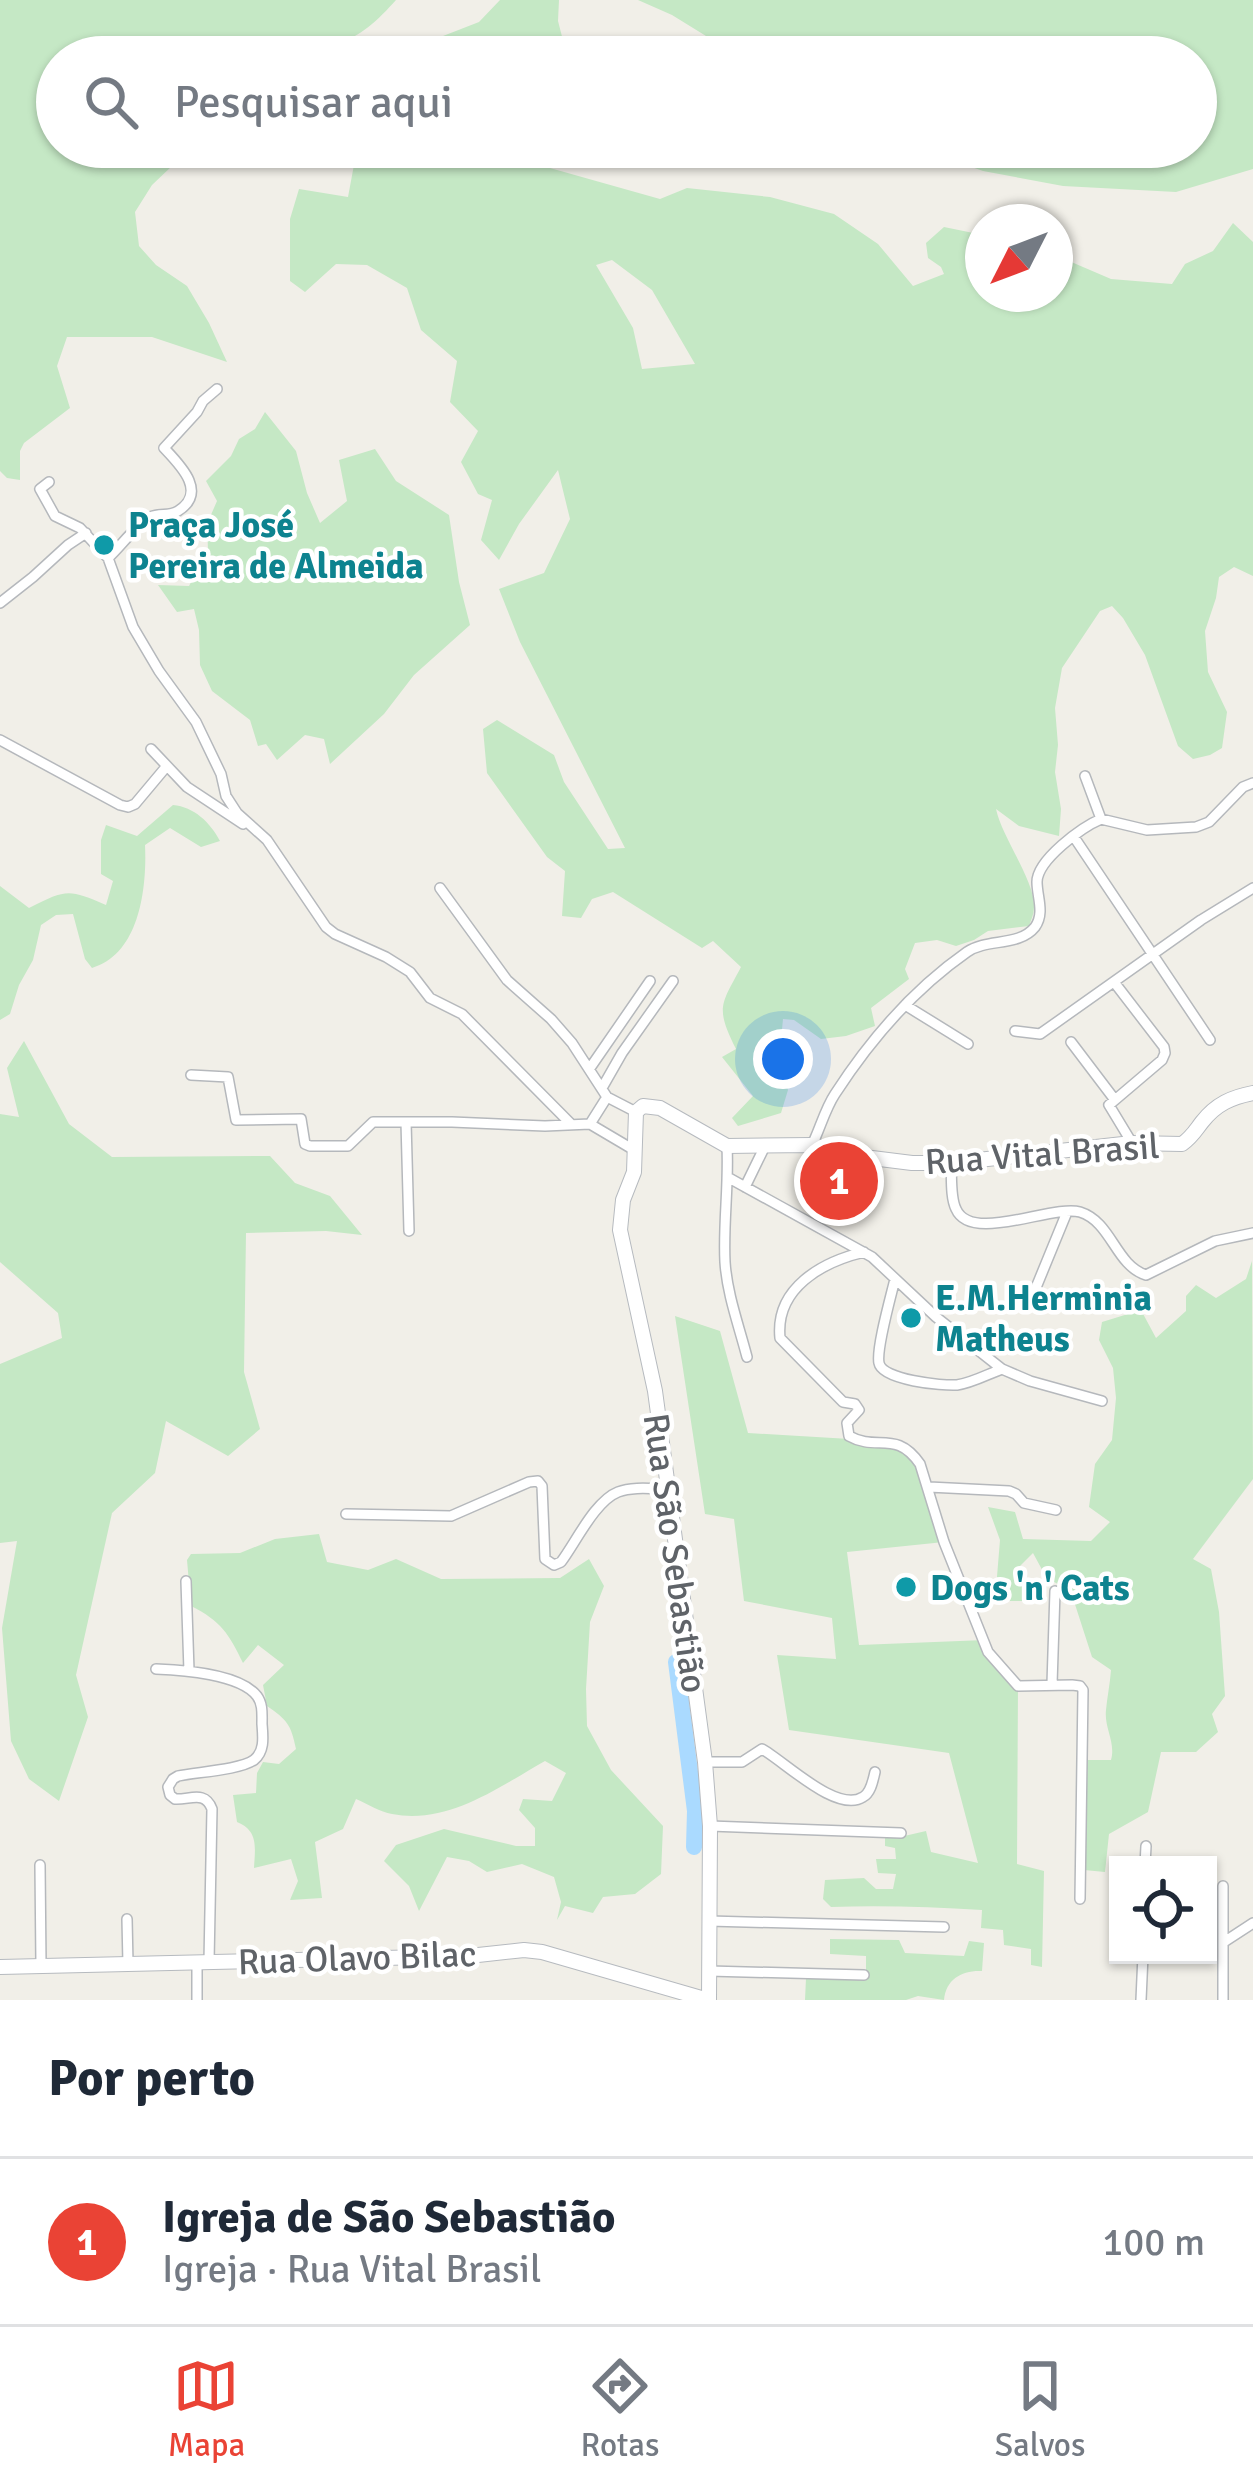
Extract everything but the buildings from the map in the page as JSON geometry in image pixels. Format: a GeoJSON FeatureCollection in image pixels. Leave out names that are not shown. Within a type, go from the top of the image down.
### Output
{"type":"FeatureCollection","features":[{"type":"Feature","properties":{"kind":"street"},"geometry":{"type":"LineString","coordinates":[[109,558],[150,518],[176,512],[190,498],[189,478],[164,448],[217,389]]}},
{"type":"Feature","properties":{"kind":"street"},"geometry":{"type":"LineString","coordinates":[[49,482],[40,489],[56,516],[86,533],[109,558],[133,627],[196,722],[226,796],[237,813],[267,839],[326,927],[410,972],[430,998],[462,1014],[571,1124]]}},
{"type":"Feature","properties":{"kind":"street"},"geometry":{"type":"LineString","coordinates":[[0,603],[86,533]]}},
{"type":"Feature","properties":{"kind":"street"},"geometry":{"type":"LineString","coordinates":[[0,740],[119,806],[135,803],[166,767]]}},
{"type":"Feature","properties":{"kind":"street"},"geometry":{"type":"LineString","coordinates":[[151,748],[210,804],[255,829]]}},
{"type":"Feature","properties":{"kind":"street"},"geometry":{"type":"LineString","coordinates":[[1085,776],[1101,819]]}},
{"type":"Feature","properties":{"kind":"street"},"geometry":{"type":"LineString","coordinates":[[812,1145],[833,1096],[905,1005],[971,949],[1032,931],[1040,918],[1038,874],[1048,858],[1101,819],[1147,830],[1196,827],[1209,822],[1243,787],[1253,783]]}},
{"type":"Feature","properties":{"kind":"street"},"geometry":{"type":"LineString","coordinates":[[1074,837],[1210,1040]]}},
{"type":"Feature","properties":{"kind":"street"},"geometry":{"type":"LineString","coordinates":[[440,888],[507,980],[551,1018],[605,1093],[636,1112],[643,1106],[660,1108],[727,1146],[726,1270],[747,1357]]}},
{"type":"Feature","properties":{"kind":"street"},"geometry":{"type":"LineString","coordinates":[[1015,1031],[1040,1034],[1253,888]]}},
{"type":"Feature","properties":{"kind":"street"},"geometry":{"type":"LineString","coordinates":[[590,1068],[650,981]]}},
{"type":"Feature","properties":{"kind":"street"},"geometry":{"type":"LineString","coordinates":[[590,1124],[622,1053],[673,981]]}},
{"type":"Feature","properties":{"kind":"street"},"geometry":{"type":"LineString","coordinates":[[1112,1103],[1165,1053],[1114,982]]}},
{"type":"Feature","properties":{"kind":"street"},"geometry":{"type":"LineString","coordinates":[[905,1005],[968,1044]]}},
{"type":"Feature","properties":{"kind":"street"},"geometry":{"type":"LineString","coordinates":[[1071,1042],[1132,1143]]}},
{"type":"Feature","properties":{"kind":"street"},"geometry":{"type":"LineString","coordinates":[[191,1076],[228,1077],[234,1118],[239,1121],[301,1119],[303,1139],[310,1146],[349,1146],[368,1124],[590,1124],[634,1150]]}},
{"type":"Feature","properties":{"kind":"street","name":"Rua Vital Brasil"},"geometry":{"type":"LineString","coordinates":[[727,1146],[812,1145],[893,1161],[951,1163],[1132,1143],[1182,1144],[1224,1101],[1253,1093]]}},
{"type":"Feature","properties":{"kind":"street","name":"Rua São Sebastião"},"geometry":{"type":"LineString","coordinates":[[636,1112],[634,1172],[623,1200],[620,1230],[655,1391],[704,1762],[710,1826],[708,2000]]}},
{"type":"Feature","properties":{"kind":"street"},"geometry":{"type":"LineString","coordinates":[[406,1122],[410,1231]]}},
{"type":"Feature","properties":{"kind":"street"},"geometry":{"type":"LineString","coordinates":[[745,1186],[765,1146]]}},
{"type":"Feature","properties":{"kind":"street"},"geometry":{"type":"LineString","coordinates":[[951,1163],[955,1207],[962,1217],[995,1223],[1075,1211],[1106,1234],[1129,1268],[1146,1276],[1215,1241],[1253,1233]]}},
{"type":"Feature","properties":{"kind":"street"},"geometry":{"type":"LineString","coordinates":[[729,1178],[864,1252],[1002,1369],[1030,1382],[1102,1401]]}},
{"type":"Feature","properties":{"kind":"street"},"geometry":{"type":"LineString","coordinates":[[1035,1290],[1067,1211]]}},
{"type":"Feature","properties":{"kind":"street"},"geometry":{"type":"LineString","coordinates":[[864,1252],[829,1262],[794,1291],[780,1319],[780,1338],[843,1402],[855,1404],[859,1410],[847,1424],[849,1436],[856,1441],[904,1446],[920,1464],[944,1542],[988,1652],[1018,1686],[1080,1686],[1084,1694],[1080,1900]]}},
{"type":"Feature","properties":{"kind":"street"},"geometry":{"type":"LineString","coordinates":[[895,1279],[880,1350],[882,1370],[901,1378],[955,1385],[1002,1369]]}},
{"type":"Feature","properties":{"kind":"street"},"geometry":{"type":"LineString","coordinates":[[346,1514],[444,1517],[538,1481],[542,1486],[544,1559],[558,1564],[598,1508],[616,1492],[669,1489]]}},
{"type":"Feature","properties":{"kind":"street"},"geometry":{"type":"LineString","coordinates":[[928,1487],[1009,1491],[1024,1503],[1056,1510]]}},
{"type":"Feature","properties":{"kind":"street"},"geometry":{"type":"LineString","coordinates":[[186,1581],[189,1671]]}},
{"type":"Feature","properties":{"kind":"street"},"geometry":{"type":"LineString","coordinates":[[1052,1684],[1054,1591]]}},
{"type":"Feature","properties":{"kind":"street"},"geometry":{"type":"LineString","coordinates":[[156,1669],[219,1677],[245,1687],[259,1699],[262,1713],[262,1747],[255,1759],[178,1776],[168,1787],[175,1799],[200,1796],[212,1809],[203,1961],[196,2000]]}},
{"type":"Feature","properties":{"kind":"street"},"geometry":{"type":"LineString","coordinates":[[704,1762],[742,1762],[766,1750],[819,1790],[854,1800],[867,1794],[875,1772]]}},
{"type":"Feature","properties":{"kind":"street"},"geometry":{"type":"LineString","coordinates":[[710,1826],[901,1833]]}},
{"type":"Feature","properties":{"kind":"street"},"geometry":{"type":"LineString","coordinates":[[1145,1856],[1146,1846]]}},
{"type":"Feature","properties":{"kind":"street"},"geometry":{"type":"LineString","coordinates":[[40,1865],[41,1965]]}},
{"type":"Feature","properties":{"kind":"street"},"geometry":{"type":"LineString","coordinates":[[1223,1886],[1223,2000]]}},
{"type":"Feature","properties":{"kind":"street"},"geometry":{"type":"LineString","coordinates":[[127,1919],[128,1964]]}},
{"type":"Feature","properties":{"kind":"street"},"geometry":{"type":"LineString","coordinates":[[709,1921],[944,1927]]}},
{"type":"Feature","properties":{"kind":"street"},"geometry":{"type":"LineString","coordinates":[[1224,1942],[1253,1924]]}},
{"type":"Feature","properties":{"kind":"street","name":"Rua Olavo Bilac"},"geometry":{"type":"LineString","coordinates":[[0,1966],[469,1956],[524,1950],[708,2000]]}},
{"type":"Feature","properties":{"kind":"street"},"geometry":{"type":"LineString","coordinates":[[1141,2000],[1143,1964]]}},
{"type":"Feature","properties":{"kind":"street"},"geometry":{"type":"LineString","coordinates":[[709,1971],[864,1975]]}},
{"type":"Feature","properties":{"kind":"green space"},"geometry":{"type":"Polygon","coordinates":[[[0,0],[396,0],[354,36],[36,36],[36,168],[170,168],[135,212],[139,246],[156,265],[187,286],[227,362],[152,337],[67,337],[57,366],[70,408],[24,443],[20,480],[0,471],[0,0]]]}},
{"type":"Feature","properties":{"kind":"green space"},"geometry":{"type":"Polygon","coordinates":[[[500,0],[559,0],[562,36],[443,36],[479,22],[500,0]]]}},
{"type":"Feature","properties":{"kind":"green space"},"geometry":{"type":"Polygon","coordinates":[[[638,0],[1253,0],[1253,169],[1176,192],[1063,186],[974,168],[1217,168],[1217,36],[706,36],[638,0]]]}},
{"type":"Feature","properties":{"kind":"green space"},"geometry":{"type":"Polygon","coordinates":[[[353,168],[550,168],[660,199],[687,188],[770,197],[834,214],[878,244],[913,286],[944,274],[928,258],[926,243],[944,227],[965,231],[965,312],[1073,312],[1073,263],[1111,279],[1172,284],[1185,264],[1213,251],[1233,223],[1253,242],[1253,576],[1234,567],[1219,577],[1205,631],[1208,672],[1227,712],[1222,748],[1193,759],[1178,746],[1145,655],[1112,606],[1100,611],[1062,668],[1055,708],[1059,836],[1019,826],[996,809],[1033,897],[1029,926],[988,931],[956,946],[937,940],[915,943],[905,969],[909,979],[871,1008],[875,1026],[821,1039],[794,1020],[783,1019],[779,1061],[788,1090],[781,1113],[738,1126],[732,1118],[753,1096],[722,1057],[736,1049],[723,1007],[741,967],[713,941],[702,948],[613,892],[592,899],[581,918],[562,916],[565,871],[547,857],[487,773],[483,729],[497,720],[554,755],[564,782],[608,849],[625,848],[520,642],[499,589],[544,573],[570,519],[558,470],[499,560],[481,540],[492,500],[478,494],[461,462],[478,431],[450,402],[457,361],[421,330],[407,288],[367,265],[336,264],[305,292],[290,281],[290,219],[299,189],[348,197],[353,168]],[[612,260],[596,265],[633,328],[642,369],[695,364],[652,290],[612,260]]]}},
{"type":"Feature","properties":{"kind":"green space"},"geometry":{"type":"Polygon","coordinates":[[[265,412],[296,451],[320,523],[347,501],[339,460],[375,449],[396,481],[449,515],[470,625],[414,675],[384,714],[330,764],[324,739],[305,735],[277,760],[266,744],[258,746],[250,720],[212,691],[200,665],[194,609],[177,612],[158,585],[189,586],[208,550],[207,524],[217,501],[206,481],[265,412]]]}},
{"type":"Feature","properties":{"kind":"green space"},"geometry":{"type":"Polygon","coordinates":[[[173,805],[201,817],[220,841],[201,847],[170,828],[145,845],[142,899],[130,934],[121,949],[92,968],[85,959],[73,914],[56,915],[41,925],[33,960],[10,1014],[0,1020],[0,886],[29,908],[68,893],[106,905],[113,881],[101,874],[106,825],[137,836],[173,805]]]}},
{"type":"Feature","properties":{"kind":"green space"},"geometry":{"type":"Polygon","coordinates":[[[24,1041],[69,1124],[112,1157],[270,1156],[295,1183],[330,1196],[362,1235],[246,1233],[244,1372],[260,1429],[228,1456],[166,1421],[155,1473],[112,1513],[76,1675],[88,1717],[59,1801],[29,1779],[11,1741],[2,1628],[17,1541],[0,1543],[0,1364],[62,1338],[58,1313],[0,1262],[0,1114],[19,1117],[7,1068],[24,1041]]]}},
{"type":"Feature","properties":{"kind":"green space"},"geometry":{"type":"Polygon","coordinates":[[[1252,1261],[1253,1479],[1193,1559],[1211,1569],[1219,1612],[1225,1696],[1212,1714],[1218,1732],[1196,1752],[1161,1752],[1148,1812],[1109,1834],[1105,1872],[1084,1870],[1087,1760],[1111,1760],[1112,1753],[1106,1717],[1111,1670],[1092,1657],[1071,1592],[1046,1577],[1033,1553],[1015,1571],[1023,1584],[1024,1601],[995,1601],[1000,1540],[988,1507],[1015,1512],[1023,1539],[1091,1541],[1110,1522],[1089,1507],[1095,1464],[1112,1440],[1116,1398],[1113,1368],[1099,1340],[1102,1322],[1141,1310],[1156,1338],[1186,1311],[1186,1296],[1196,1285],[1216,1298],[1246,1279],[1252,1261]]]}},
{"type":"Feature","properties":{"kind":"green space"},"geometry":{"type":"Polygon","coordinates":[[[675,1316],[720,1331],[748,1433],[883,1441],[913,1453],[944,1542],[847,1552],[859,1645],[985,1640],[1018,1686],[1017,1864],[1044,1871],[1042,1967],[1031,1965],[1031,1949],[1004,1945],[1003,1930],[981,1928],[982,1910],[831,1907],[823,1899],[825,1880],[864,1878],[876,1889],[893,1889],[896,1874],[878,1873],[876,1859],[896,1859],[895,1848],[885,1846],[885,1832],[900,1837],[926,1831],[931,1852],[978,1863],[949,1753],[789,1730],[777,1655],[836,1659],[832,1618],[744,1601],[734,1519],[705,1514],[675,1316]]]}},
{"type":"Feature","properties":{"kind":"green space"},"geometry":{"type":"Polygon","coordinates":[[[319,1534],[327,1562],[368,1570],[396,1559],[441,1579],[560,1578],[589,1559],[604,1586],[590,1622],[587,1726],[611,1770],[663,1826],[661,1874],[635,1894],[603,1897],[593,1913],[565,1906],[557,1920],[561,1902],[554,1877],[522,1864],[487,1872],[469,1861],[447,1857],[419,1911],[409,1886],[384,1861],[396,1845],[444,1829],[535,1846],[535,1828],[519,1810],[523,1799],[552,1801],[566,1773],[545,1761],[472,1801],[433,1814],[392,1814],[356,1799],[343,1829],[315,1842],[322,1898],[290,1900],[298,1881],[291,1859],[254,1868],[254,1841],[249,1830],[237,1822],[233,1795],[256,1793],[263,1762],[279,1764],[296,1749],[287,1723],[267,1706],[263,1685],[284,1665],[258,1645],[243,1663],[223,1629],[191,1606],[187,1560],[191,1554],[240,1553],[275,1539],[319,1534]]]}},
{"type":"Feature","properties":{"kind":"green space"},"geometry":{"type":"Polygon","coordinates":[[[830,1939],[899,1940],[905,1953],[964,1956],[969,1941],[984,1943],[982,1971],[956,1977],[944,2000],[918,1996],[805,2000],[806,1978],[866,1975],[866,1956],[830,1954],[830,1939]]]}},
{"type":"Feature","properties":{"kind":"waterway"},"geometry":{"type":"LineString","coordinates":[[676,1662],[695,1811],[694,1847]]}},
{"type":"Feature","properties":{"kind":"place","name":"Praça José Pereira de Almeida"},"geometry":{"type":"Point","coordinates":[104,545]}},
{"type":"Feature","properties":{"kind":"place","name":"Igreja de São Sebastião"},"geometry":{"type":"Point","coordinates":[839,1181]}},
{"type":"Feature","properties":{"kind":"place","name":"E.M.Herminia Matheus"},"geometry":{"type":"Point","coordinates":[911,1318]}},
{"type":"Feature","properties":{"kind":"place","name":"Dogs 'n' Cats"},"geometry":{"type":"Point","coordinates":[906,1587]}}]}
